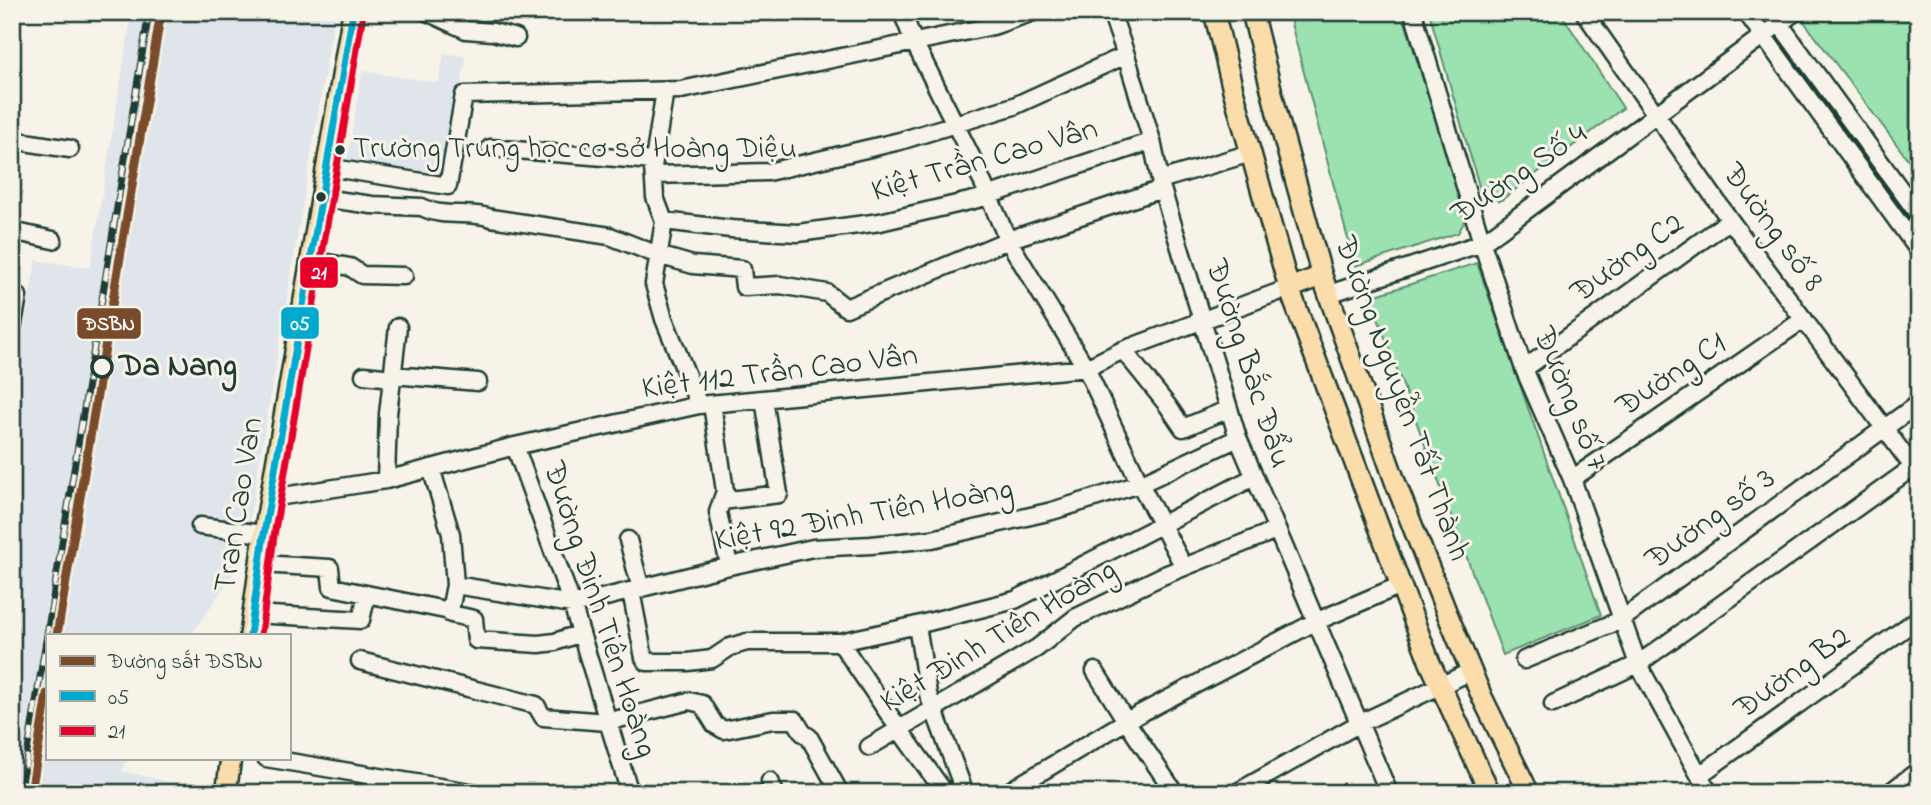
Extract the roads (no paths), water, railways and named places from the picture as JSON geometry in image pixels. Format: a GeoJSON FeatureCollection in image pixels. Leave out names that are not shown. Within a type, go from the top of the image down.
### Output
{"type":"FeatureCollection","features":[{"type":"Feature","properties":{"kind":"main road","name":"Tran Cao Van"},"geometry":{"type":"LineString","coordinates":[[250,634],[264,534],[353,12]]}},
{"type":"Feature","properties":{"kind":"main road"},"geometry":{"type":"LineString","coordinates":[[1214,12],[1289,288],[1439,686],[1490,793]]}},
{"type":"Feature","properties":{"kind":"main road","name":"Đường Nguyễn Tất Thành"},"geometry":{"type":"LineString","coordinates":[[1252,12],[1325,285],[1396,484],[1472,671],[1529,793]]}},
{"type":"Feature","properties":{"kind":"main road"},"geometry":{"type":"LineString","coordinates":[[1289,288],[1325,285]]}},
{"type":"Feature","properties":{"kind":"main road"},"geometry":{"type":"LineString","coordinates":[[226,793],[232,760]]}},
{"type":"Feature","properties":{"kind":"street"},"geometry":{"type":"LineString","coordinates":[[427,12],[466,30],[493,32],[516,38]]}},
{"type":"Feature","properties":{"kind":"street"},"geometry":{"type":"LineString","coordinates":[[902,12],[914,43],[989,195],[1008,240],[1086,368],[1160,525],[1184,567]]}},
{"type":"Feature","properties":{"kind":"street","name":"Đường Bắc Đẩu"},"geometry":{"type":"LineString","coordinates":[[1111,12],[1152,141],[1161,185],[1238,438],[1389,793]]}},
{"type":"Feature","properties":{"kind":"street","name":"Đường số 7"},"geometry":{"type":"LineString","coordinates":[[1413,12],[1482,243],[1524,369],[1572,479],[1638,664],[1701,774],[1709,793]]}},
{"type":"Feature","properties":{"kind":"street","name":"Đường số 8"},"geometry":{"type":"LineString","coordinates":[[1584,12],[1730,220],[1917,469]]}},
{"type":"Feature","properties":{"kind":"street"},"geometry":{"type":"LineString","coordinates":[[1746,12],[1919,251]]}},
{"type":"Feature","properties":{"kind":"street"},"geometry":{"type":"LineString","coordinates":[[1656,114],[1763,36],[1776,18],[1796,12]]}},
{"type":"Feature","properties":{"kind":"street"},"geometry":{"type":"LineString","coordinates":[[326,167],[448,186],[464,95],[681,90],[993,26],[1028,13]]}},
{"type":"Feature","properties":{"kind":"street"},"geometry":{"type":"LineString","coordinates":[[1776,18],[1919,215]]}},
{"type":"Feature","properties":{"kind":"street","name":"Kiệt Trần Cao Vân"},"geometry":{"type":"LineString","coordinates":[[490,148],[654,168],[768,172],[900,141],[1014,106],[1126,55]]}},
{"type":"Feature","properties":{"kind":"street"},"geometry":{"type":"LineString","coordinates":[[665,90],[654,168],[655,197],[664,221],[654,284],[664,319],[706,405],[725,491],[718,512],[729,566]]}},
{"type":"Feature","properties":{"kind":"street","name":"Đường Số 4"},"geometry":{"type":"LineString","coordinates":[[1325,285],[1482,243],[1656,114]]}},
{"type":"Feature","properties":{"kind":"street"},"geometry":{"type":"LineString","coordinates":[[12,140],[70,149]]}},
{"type":"Feature","properties":{"kind":"street","name":"Kiệt Trần Cao Vân"},"geometry":{"type":"LineString","coordinates":[[664,221],[798,233],[880,222],[989,195],[1152,141]]}},
{"type":"Feature","properties":{"kind":"street"},"geometry":{"type":"LineString","coordinates":[[322,198],[372,205],[422,207],[457,214],[480,214],[491,218],[610,236],[658,255],[693,265],[742,269],[744,287],[780,285],[827,293],[846,308],[1008,240],[1251,153]]}},
{"type":"Feature","properties":{"kind":"street","name":"Đường C2"},"geometry":{"type":"LineString","coordinates":[[1524,369],[1730,220]]}},
{"type":"Feature","properties":{"kind":"street"},"geometry":{"type":"LineString","coordinates":[[12,231],[53,240]]}},
{"type":"Feature","properties":{"kind":"street"},"geometry":{"type":"LineString","coordinates":[[311,260],[350,267],[362,275],[404,276]]}},
{"type":"Feature","properties":{"kind":"street","name":"Kiệt 112 Trần Cao Vân"},"geometry":{"type":"LineString","coordinates":[[271,498],[386,480],[515,446],[706,405],[1086,368],[1123,351],[1289,288]]}},
{"type":"Feature","properties":{"kind":"street"},"geometry":{"type":"LineString","coordinates":[[12,295],[18,296],[12,329]]}},
{"type":"Feature","properties":{"kind":"street","name":"Đường C1"},"geometry":{"type":"LineString","coordinates":[[1572,479],[1804,319]]}},
{"type":"Feature","properties":{"kind":"street"},"geometry":{"type":"LineString","coordinates":[[386,480],[388,414],[397,327]]}},
{"type":"Feature","properties":{"kind":"street"},"geometry":{"type":"LineString","coordinates":[[1123,351],[1183,428],[1229,409]]}},
{"type":"Feature","properties":{"kind":"street"},"geometry":{"type":"LineString","coordinates":[[364,375],[478,382]]}},
{"type":"Feature","properties":{"kind":"street"},"geometry":{"type":"LineString","coordinates":[[722,501],[779,494],[765,399]]}},
{"type":"Feature","properties":{"kind":"street","name":"Đường số 3"},"geometry":{"type":"LineString","coordinates":[[1524,660],[1621,620],[1919,403]]}},
{"type":"Feature","properties":{"kind":"street","name":"Kiệt 92 Đinh Tiên Hoàng"},"geometry":{"type":"LineString","coordinates":[[455,585],[572,604],[599,600],[729,566],[813,548],[932,539],[1052,510],[1140,484],[1238,438]]}},
{"type":"Feature","properties":{"kind":"street","name":"Đường Đinh Tiên Hoàng"},"geometry":{"type":"LineString","coordinates":[[515,446],[572,604],[630,793]]}},
{"type":"Feature","properties":{"kind":"street"},"geometry":{"type":"LineString","coordinates":[[431,468],[451,534],[455,585],[450,611]]}},
{"type":"Feature","properties":{"kind":"street"},"geometry":{"type":"LineString","coordinates":[[1553,704],[1638,664],[1917,469]]}},
{"type":"Feature","properties":{"kind":"street"},"geometry":{"type":"LineString","coordinates":[[628,540],[644,658],[647,662],[688,662],[712,659],[730,647],[747,642],[840,642],[1014,600],[1254,477]]}},
{"type":"Feature","properties":{"kind":"street"},"geometry":{"type":"LineString","coordinates":[[200,526],[264,534]]}},
{"type":"Feature","properties":{"kind":"street","name":"Kiệt Đinh Tiên Hoàng"},"geometry":{"type":"LineString","coordinates":[[869,747],[1037,648],[1076,618],[1184,567],[1276,530]]}},
{"type":"Feature","properties":{"kind":"street"},"geometry":{"type":"LineString","coordinates":[[260,564],[330,568],[332,587],[450,611],[450,614],[474,619],[476,640],[539,644],[555,642],[580,633]]}},
{"type":"Feature","properties":{"kind":"street"},"geometry":{"type":"LineString","coordinates":[[1006,793],[1126,721],[1315,622],[1401,585]]}},
{"type":"Feature","properties":{"kind":"street"},"geometry":{"type":"LineString","coordinates":[[253,614],[362,620],[367,594]]}},
{"type":"Feature","properties":{"kind":"street","name":"Đường B2"},"geometry":{"type":"LineString","coordinates":[[1701,774],[1919,618]]}},
{"type":"Feature","properties":{"kind":"street"},"geometry":{"type":"LineString","coordinates":[[917,625],[925,680],[933,710],[965,793]]}},
{"type":"Feature","properties":{"kind":"street"},"geometry":{"type":"LineString","coordinates":[[840,642],[945,793]]}},
{"type":"Feature","properties":{"kind":"street"},"geometry":{"type":"LineString","coordinates":[[360,661],[536,705],[543,717],[607,722],[690,701],[702,704],[715,725],[724,730],[773,720],[795,720],[809,737],[836,792]]}},
{"type":"Feature","properties":{"kind":"street"},"geometry":{"type":"LineString","coordinates":[[1095,671],[1175,793]]}},
{"type":"Feature","properties":{"kind":"street"},"geometry":{"type":"LineString","coordinates":[[1236,793],[1358,724],[1472,671]]}},
{"type":"Feature","properties":{"kind":"street"},"geometry":{"type":"LineString","coordinates":[[278,760],[476,793]]}},
{"type":"Feature","properties":{"kind":"street"},"geometry":{"type":"LineString","coordinates":[[1889,793],[1919,770]]}},
{"type":"Feature","properties":{"kind":"railway"},"geometry":{"type":"LineString","coordinates":[[47,634],[149,12]]}},
{"type":"Feature","properties":{"kind":"railway"},"geometry":{"type":"LineString","coordinates":[[21,793],[46,640]]}},
{"type":"Feature","properties":{"kind":"rail line","name":"ĐSBN"},"geometry":{"type":"LineString","coordinates":[[57,634],[161,12]]}},
{"type":"Feature","properties":{"kind":"rail line","name":"ĐSBN"},"geometry":{"type":"LineString","coordinates":[[31,793],[46,700]]}},
{"type":"Feature","properties":{"kind":"place","name":"Trường Trung học cơ sở Hoàng Diệu"},"geometry":{"type":"Point","coordinates":[340,150]}},
{"type":"Feature","properties":{"kind":"place","name":"Da Nang"},"geometry":{"type":"Point","coordinates":[102,367]}}]}
